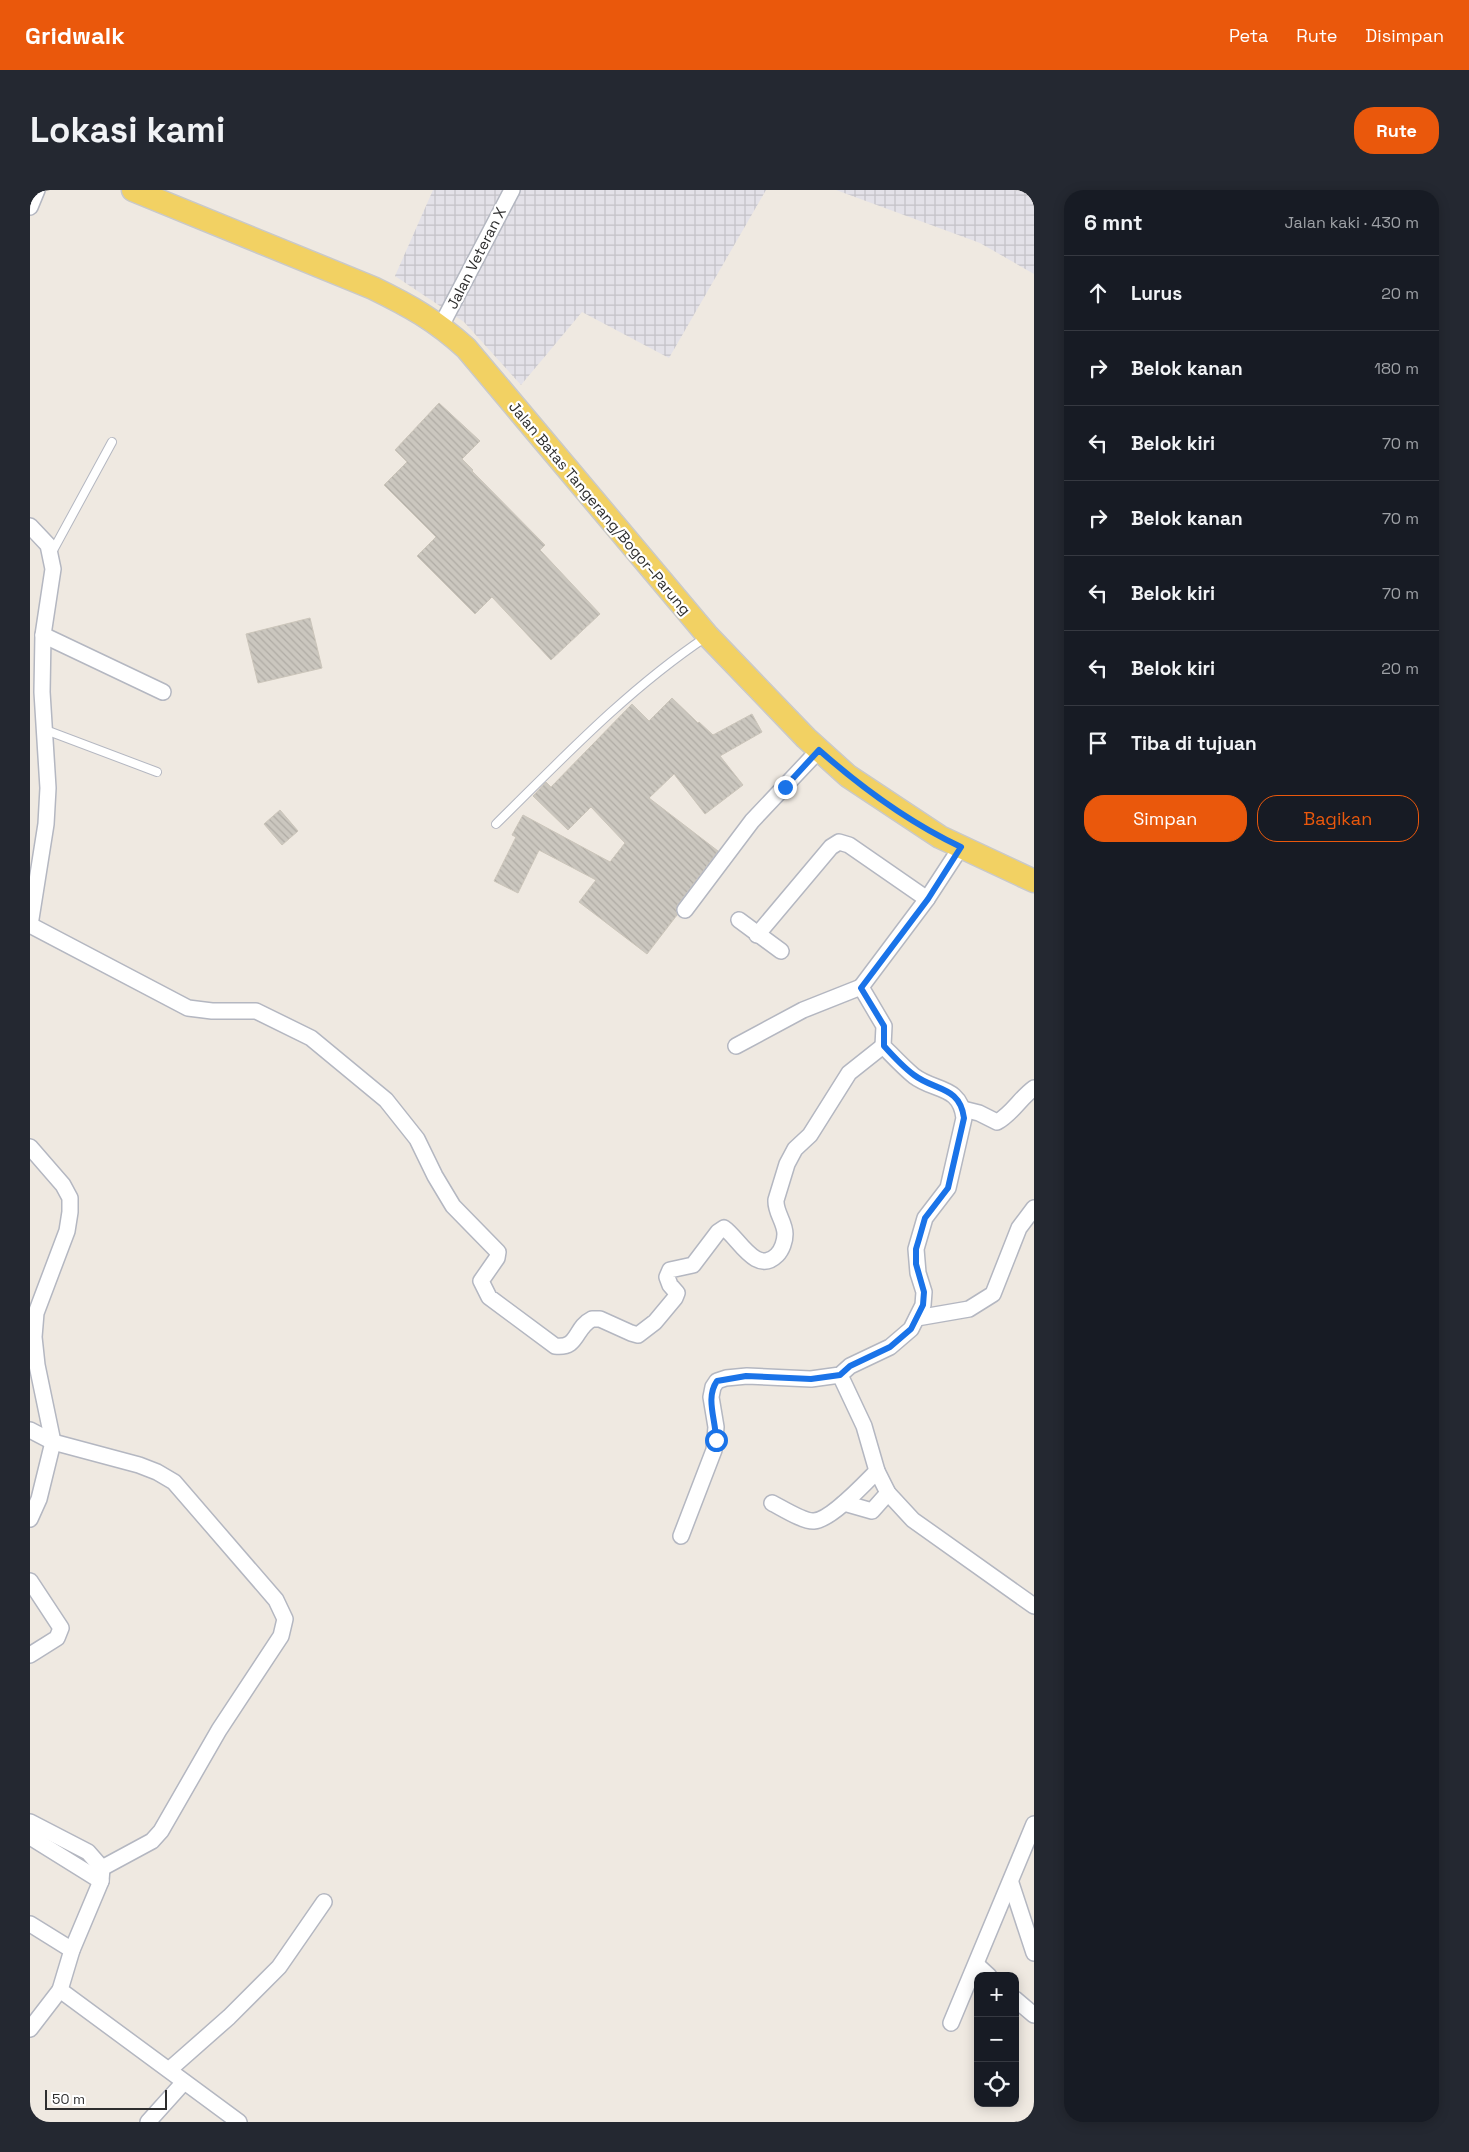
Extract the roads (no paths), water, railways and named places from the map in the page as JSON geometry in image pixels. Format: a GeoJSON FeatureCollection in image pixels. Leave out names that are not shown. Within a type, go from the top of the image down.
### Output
{"type":"FeatureCollection","features":[{"type":"Feature","properties":{"kind":"main road","name":"Jalan Batas Tangerang/Bogor–Parung"},"geometry":{"type":"LineString","coordinates":[[133,190],[342,275],[401,302],[441,326],[472,355],[708,636],[819,750],[848,776],[878,798],[940,837],[1034,881]]}},
{"type":"Feature","properties":{"kind":"street"},"geometry":{"type":"LineString","coordinates":[[30,207],[37,190]]}},
{"type":"Feature","properties":{"kind":"street","name":"Jalan Veteran X"},"geometry":{"type":"LineString","coordinates":[[441,326],[512,190]]}},
{"type":"Feature","properties":{"kind":"street"},"geometry":{"type":"LineString","coordinates":[[30,526],[42,537],[51,554],[53,569],[44,635],[42,692],[48,788],[46,824],[30,925],[188,1008],[212,1011],[256,1011],[311,1038],[326,1050],[386,1100],[417,1139],[435,1176],[453,1206],[498,1252],[497,1258],[481,1281],[489,1297],[512,1316],[555,1346],[565,1347],[575,1341],[580,1330],[592,1319],[600,1319],[631,1333],[638,1334],[649,1328],[675,1298],[677,1293],[670,1285],[667,1277],[670,1270],[693,1265],[718,1232],[724,1228],[751,1256],[765,1261],[779,1253],[785,1236],[785,1230],[776,1206],[776,1200],[792,1153],[814,1130],[849,1073],[884,1046]]}},
{"type":"Feature","properties":{"kind":"street"},"geometry":{"type":"LineString","coordinates":[[44,635],[163,692]]}},
{"type":"Feature","properties":{"kind":"street"},"geometry":{"type":"LineString","coordinates":[[685,910],[752,821],[819,750]]}},
{"type":"Feature","properties":{"kind":"street"},"geometry":{"type":"LineString","coordinates":[[757,934],[831,847],[839,842],[849,845],[928,899]]}},
{"type":"Feature","properties":{"kind":"street"},"geometry":{"type":"LineString","coordinates":[[736,1046],[803,1010],[861,988],[928,899],[961,847]]}},
{"type":"Feature","properties":{"kind":"street"},"geometry":{"type":"LineString","coordinates":[[740,920],[781,950]]}},
{"type":"Feature","properties":{"kind":"street"},"geometry":{"type":"LineString","coordinates":[[681,1536],[714,1450],[716,1427],[712,1397],[713,1387],[717,1381],[746,1376],[811,1379],[840,1375],[850,1366],[890,1347],[911,1329],[923,1305],[924,1292],[918,1273],[916,1249],[925,1218],[948,1188],[962,1130],[963,1108],[952,1093],[916,1076],[884,1046],[884,1026],[861,988]]}},
{"type":"Feature","properties":{"kind":"street"},"geometry":{"type":"LineString","coordinates":[[963,1108],[997,1122],[1010,1113],[1034,1088]]}},
{"type":"Feature","properties":{"kind":"street"},"geometry":{"type":"LineString","coordinates":[[30,1147],[63,1185],[70,1198],[67,1231],[42,1292],[36,1313],[34,1337],[37,1365],[53,1442],[39,1500],[30,1519]]}},
{"type":"Feature","properties":{"kind":"street"},"geometry":{"type":"LineString","coordinates":[[917,1318],[969,1309],[993,1294],[1019,1228],[1034,1208]]}},
{"type":"Feature","properties":{"kind":"street"},"geometry":{"type":"LineString","coordinates":[[840,1375],[864,1426],[877,1471],[888,1493],[913,1520],[1034,1606]]}},
{"type":"Feature","properties":{"kind":"street"},"geometry":{"type":"LineString","coordinates":[[30,1430],[53,1442],[139,1464],[174,1482],[276,1600],[285,1620],[281,1636],[220,1730],[161,1831],[152,1841],[102,1874],[72,1950],[60,1990],[36,2008],[30,2029]]}},
{"type":"Feature","properties":{"kind":"street"},"geometry":{"type":"LineString","coordinates":[[772,1503],[813,1522],[821,1520],[844,1503],[877,1471]]}},
{"type":"Feature","properties":{"kind":"street"},"geometry":{"type":"LineString","coordinates":[[844,1503],[872,1511],[888,1493]]}},
{"type":"Feature","properties":{"kind":"street"},"geometry":{"type":"LineString","coordinates":[[30,1581],[61,1628],[57,1638],[30,1654]]}},
{"type":"Feature","properties":{"kind":"street"},"geometry":{"type":"LineString","coordinates":[[30,1822],[88,1852],[102,1874]]}},
{"type":"Feature","properties":{"kind":"street"},"geometry":{"type":"LineString","coordinates":[[951,2023],[977,1965],[1034,1824]]}},
{"type":"Feature","properties":{"kind":"street"},"geometry":{"type":"LineString","coordinates":[[30,1837],[102,1874]]}},
{"type":"Feature","properties":{"kind":"street"},"geometry":{"type":"LineString","coordinates":[[1011,1883],[1034,1953]]}},
{"type":"Feature","properties":{"kind":"street"},"geometry":{"type":"LineString","coordinates":[[170,2070],[229,2017],[279,1967],[324,1902]]}},
{"type":"Feature","properties":{"kind":"street"},"geometry":{"type":"LineString","coordinates":[[30,1924],[72,1950]]}},
{"type":"Feature","properties":{"kind":"street"},"geometry":{"type":"LineString","coordinates":[[977,1965],[985,1972]]}},
{"type":"Feature","properties":{"kind":"street"},"geometry":{"type":"LineString","coordinates":[[60,1990],[239,2122]]}},
{"type":"Feature","properties":{"kind":"street"},"geometry":{"type":"LineString","coordinates":[[1019,2002],[1034,2015]]}},
{"type":"Feature","properties":{"kind":"street"},"geometry":{"type":"LineString","coordinates":[[148,2122],[184,2082]]}},
{"type":"Feature","properties":{"kind":"lane"},"geometry":{"type":"LineString","coordinates":[[51,554],[112,442]]}},
{"type":"Feature","properties":{"kind":"lane"},"geometry":{"type":"LineString","coordinates":[[496,824],[583,738],[642,684],[708,636]]}},
{"type":"Feature","properties":{"kind":"lane"},"geometry":{"type":"LineString","coordinates":[[43,729],[157,772]]}}]}
